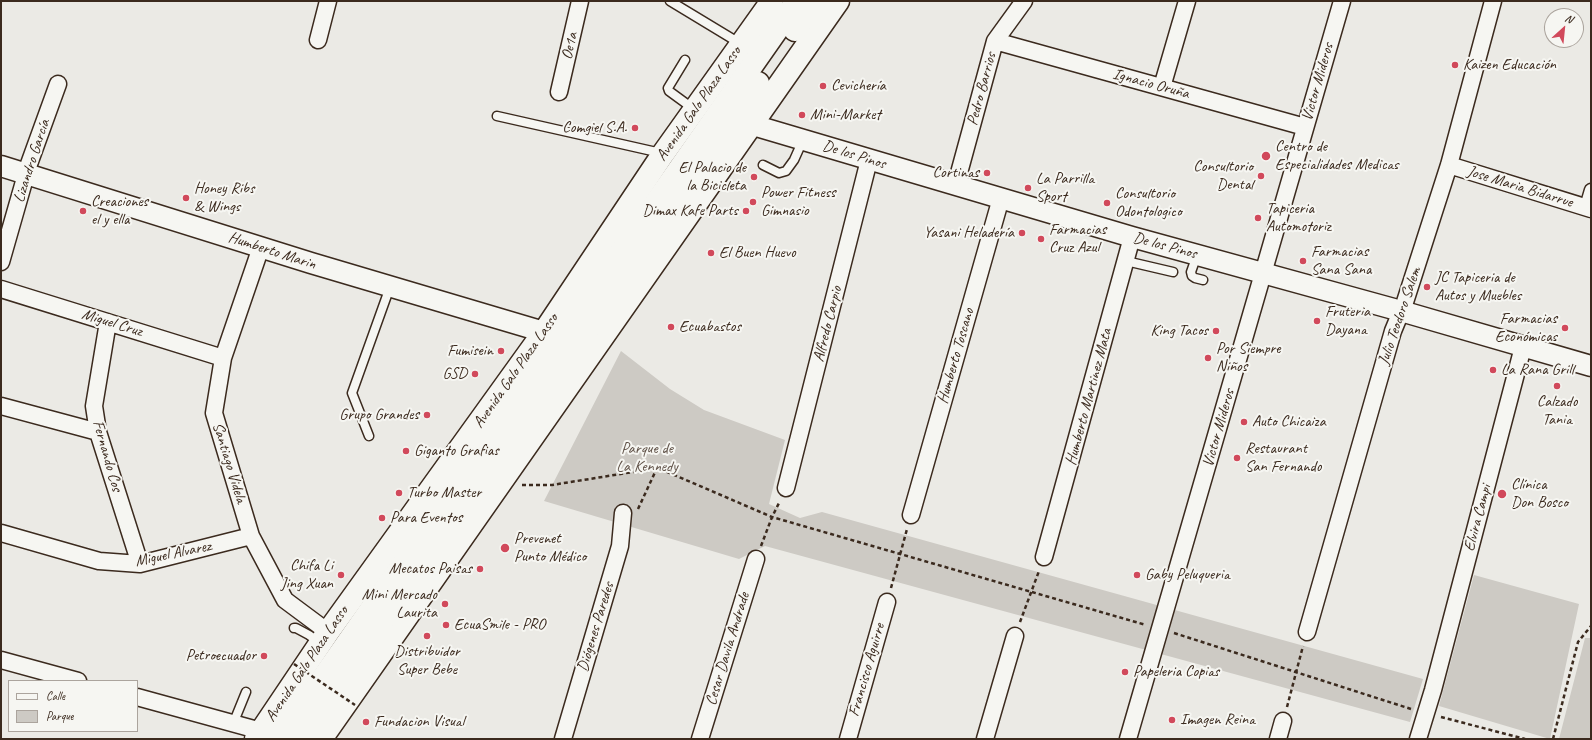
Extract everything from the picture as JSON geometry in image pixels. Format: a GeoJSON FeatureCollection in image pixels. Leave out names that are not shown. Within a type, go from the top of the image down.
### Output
{"type":"FeatureCollection","features":[{"type":"Feature","properties":{"kind":"main road","name":"Avenida Galo Plaza Lasso"},"geometry":{"type":"LineString","coordinates":[[278,737],[324,638],[544,332],[664,154],[772,1]]}},
{"type":"Feature","properties":{"kind":"main road","name":"Avenida Galo Plaza Lasso"},"geometry":{"type":"LineString","coordinates":[[321,739],[499,485],[734,120],[797,1]]}},
{"type":"Feature","properties":{"kind":"main road","name":"Avenida Galo Plaza Lasso"},"geometry":{"type":"LineString","coordinates":[[278,737],[371,637],[662,224],[815,1]]}},
{"type":"Feature","properties":{"kind":"main road","name":"Avenida Galo Plaza Lasso"},"geometry":{"type":"LineString","coordinates":[[734,120],[838,1]]}},
{"type":"Feature","properties":{"kind":"street"},"geometry":{"type":"LineString","coordinates":[[318,40],[328,1]]}},
{"type":"Feature","properties":{"kind":"street","name":"Oe1a"},"geometry":{"type":"LineString","coordinates":[[559,92],[580,1]]}},
{"type":"Feature","properties":{"kind":"street","name":"Pedro Barrios"},"geometry":{"type":"LineString","coordinates":[[956,184],[995,41],[1024,1]]}},
{"type":"Feature","properties":{"kind":"street"},"geometry":{"type":"LineString","coordinates":[[1162,87],[1187,1]]}},
{"type":"Feature","properties":{"kind":"street","name":"Victor Mideros"},"geometry":{"type":"LineString","coordinates":[[1128,739],[1342,1]]}},
{"type":"Feature","properties":{"kind":"street","name":"Julio Teodoro Salem"},"geometry":{"type":"LineString","coordinates":[[1307,632],[1393,330],[1401,311],[1449,165],[1493,1]]}},
{"type":"Feature","properties":{"kind":"street","name":"Ignacio Oruña"},"geometry":{"type":"LineString","coordinates":[[995,41],[1306,127]]}},
{"type":"Feature","properties":{"kind":"street","name":"Lizandro García"},"geometry":{"type":"LineString","coordinates":[[1,262],[26,173],[58,84]]}},
{"type":"Feature","properties":{"kind":"street","name":"De los Pinos"},"geometry":{"type":"LineString","coordinates":[[734,120],[956,184],[1132,237],[1401,311],[1591,366]]}},
{"type":"Feature","properties":{"kind":"street","name":"Alfredo Carpio"},"geometry":{"type":"LineString","coordinates":[[786,488],[869,160]]}},
{"type":"Feature","properties":{"kind":"street","name":"Jose Maria Bidarrue"},"geometry":{"type":"LineString","coordinates":[[1449,165],[1588,208]]}},
{"type":"Feature","properties":{"kind":"street","name":"Humberto Marin"},"geometry":{"type":"LineString","coordinates":[[1,166],[311,263],[544,332]]}},
{"type":"Feature","properties":{"kind":"street"},"geometry":{"type":"LineString","coordinates":[[1588,208],[1591,190]]}},
{"type":"Feature","properties":{"kind":"street","name":"Humberto Toscano"},"geometry":{"type":"LineString","coordinates":[[911,515],[1000,198]]}},
{"type":"Feature","properties":{"kind":"street","name":"Humberto Martinez Mata"},"geometry":{"type":"LineString","coordinates":[[1044,557],[1132,237]]}},
{"type":"Feature","properties":{"kind":"street","name":"Santiago Videla"},"geometry":{"type":"LineString","coordinates":[[261,247],[223,358],[214,413],[251,536],[285,600],[315,624],[324,638]]}},
{"type":"Feature","properties":{"kind":"street","name":"Miguel Cruz"},"geometry":{"type":"LineString","coordinates":[[1,289],[223,358]]}},
{"type":"Feature","properties":{"kind":"street","name":"Fernando Cos"},"geometry":{"type":"LineString","coordinates":[[108,322],[94,406],[98,432],[140,564]]}},
{"type":"Feature","properties":{"kind":"street","name":"Elvira Campi"},"geometry":{"type":"LineString","coordinates":[[1418,739],[1433,690],[1523,347]]}},
{"type":"Feature","properties":{"kind":"street"},"geometry":{"type":"LineString","coordinates":[[1,406],[98,432]]}},
{"type":"Feature","properties":{"kind":"street","name":"Diógenes Paredes"},"geometry":{"type":"LineString","coordinates":[[563,739],[620,546],[623,513]]}},
{"type":"Feature","properties":{"kind":"street","name":"Miguel Alvarez"},"geometry":{"type":"LineString","coordinates":[[1,533],[99,561],[140,564],[251,536]]}},
{"type":"Feature","properties":{"kind":"street","name":"Cesar Davila Andrade"},"geometry":{"type":"LineString","coordinates":[[700,739],[756,559]]}},
{"type":"Feature","properties":{"kind":"street","name":"Francisco Aguirre"},"geometry":{"type":"LineString","coordinates":[[848,739],[887,602]]}},
{"type":"Feature","properties":{"kind":"street"},"geometry":{"type":"LineString","coordinates":[[985,739],[1015,636]]}},
{"type":"Feature","properties":{"kind":"street"},"geometry":{"type":"LineString","coordinates":[[1,660],[74,680]]}},
{"type":"Feature","properties":{"kind":"street"},"geometry":{"type":"LineString","coordinates":[[138,697],[278,737]]}},
{"type":"Feature","properties":{"kind":"street"},"geometry":{"type":"LineString","coordinates":[[1278,739],[1283,721]]}},
{"type":"Feature","properties":{"kind":"lane"},"geometry":{"type":"LineString","coordinates":[[670,1],[742,44]]}},
{"type":"Feature","properties":{"kind":"lane"},"geometry":{"type":"LineString","coordinates":[[685,60],[668,88],[669,92],[695,110]]}},
{"type":"Feature","properties":{"kind":"lane"},"geometry":{"type":"LineString","coordinates":[[497,116],[664,154]]}},
{"type":"Feature","properties":{"kind":"lane"},"geometry":{"type":"LineString","coordinates":[[763,165],[779,173],[786,171],[794,160],[803,140]]}},
{"type":"Feature","properties":{"kind":"lane"},"geometry":{"type":"LineString","coordinates":[[1197,254],[1191,272],[1192,276],[1203,280]]}},
{"type":"Feature","properties":{"kind":"lane"},"geometry":{"type":"LineString","coordinates":[[1126,261],[1173,272]]}},
{"type":"Feature","properties":{"kind":"lane"},"geometry":{"type":"LineString","coordinates":[[369,436],[352,393],[390,286]]}},
{"type":"Feature","properties":{"kind":"lane"},"geometry":{"type":"LineString","coordinates":[[294,628],[324,638]]}},
{"type":"Feature","properties":{"kind":"lane"},"geometry":{"type":"LineString","coordinates":[[233,724],[246,692]]}},
{"type":"Feature","properties":{"kind":"path"},"geometry":{"type":"LineString","coordinates":[[499,485],[552,485],[658,468],[772,517],[1161,629],[1426,713],[1526,739]]}},
{"type":"Feature","properties":{"kind":"path"},"geometry":{"type":"LineString","coordinates":[[623,513],[638,510],[658,468]]}},
{"type":"Feature","properties":{"kind":"path"},"geometry":{"type":"LineString","coordinates":[[756,559],[772,517],[786,488]]}},
{"type":"Feature","properties":{"kind":"path"},"geometry":{"type":"LineString","coordinates":[[887,602],[911,515]]}},
{"type":"Feature","properties":{"kind":"path"},"geometry":{"type":"LineString","coordinates":[[1015,636],[1044,557]]}},
{"type":"Feature","properties":{"kind":"path"},"geometry":{"type":"LineString","coordinates":[[1553,739],[1578,642],[1591,626]]}},
{"type":"Feature","properties":{"kind":"path"},"geometry":{"type":"LineString","coordinates":[[1283,721],[1307,632]]}},
{"type":"Feature","properties":{"kind":"path"},"geometry":{"type":"LineString","coordinates":[[294,664],[356,705]]}},
{"type":"Feature","properties":{"kind":"green space","name":"Parque de La Kennedy"},"geometry":{"type":"Polygon","coordinates":[[[621,351],[670,389],[704,410],[785,440],[769,504],[800,518],[822,512],[1423,679],[1410,722],[765,546],[739,559],[544,501],[621,351]]]}},
{"type":"Feature","properties":{"kind":"green space"},"geometry":{"type":"Polygon","coordinates":[[[1474,575],[1579,604],[1550,739],[1439,706],[1474,575]]]}},
{"type":"Feature","properties":{"kind":"green space"},"geometry":{"type":"Polygon","coordinates":[[[1585,638],[1591,638],[1591,739],[1559,739],[1585,638]]]}},
{"type":"Feature","properties":{"kind":"place","name":"Kaizen Educación"},"geometry":{"type":"Point","coordinates":[1455,65]}},
{"type":"Feature","properties":{"kind":"place","name":"Cevichería"},"geometry":{"type":"Point","coordinates":[823,86]}},
{"type":"Feature","properties":{"kind":"place","name":"Mini-Market"},"geometry":{"type":"Point","coordinates":[802,115]}},
{"type":"Feature","properties":{"kind":"place","name":"Comgiel S.A."},"geometry":{"type":"Point","coordinates":[635,128]}},
{"type":"Feature","properties":{"kind":"place","name":"Centro de Especialidades Medicas"},"geometry":{"type":"Point","coordinates":[1266,156]}},
{"type":"Feature","properties":{"kind":"place","name":"Cortinas"},"geometry":{"type":"Point","coordinates":[987,173]}},
{"type":"Feature","properties":{"kind":"place","name":"Consultorio Dental"},"geometry":{"type":"Point","coordinates":[1261,176]}},
{"type":"Feature","properties":{"kind":"place","name":"El Palacio de la Bicicleta"},"geometry":{"type":"Point","coordinates":[754,177]}},
{"type":"Feature","properties":{"kind":"place","name":"La Parrilla Sport"},"geometry":{"type":"Point","coordinates":[1028,188]}},
{"type":"Feature","properties":{"kind":"place","name":"Honey Ribs & Wings"},"geometry":{"type":"Point","coordinates":[186,198]}},
{"type":"Feature","properties":{"kind":"place","name":"Power Fitness Gimnasio"},"geometry":{"type":"Point","coordinates":[753,202]}},
{"type":"Feature","properties":{"kind":"place","name":"Consultorio Odontologico"},"geometry":{"type":"Point","coordinates":[1107,203]}},
{"type":"Feature","properties":{"kind":"place","name":"Creaciones el y ella"},"geometry":{"type":"Point","coordinates":[83,211]}},
{"type":"Feature","properties":{"kind":"place","name":"Dimax Kafe Parts"},"geometry":{"type":"Point","coordinates":[746,211]}},
{"type":"Feature","properties":{"kind":"place","name":"Tapiceria Automotoriz"},"geometry":{"type":"Point","coordinates":[1258,218]}},
{"type":"Feature","properties":{"kind":"place","name":"Yasani Heladería"},"geometry":{"type":"Point","coordinates":[1022,233]}},
{"type":"Feature","properties":{"kind":"place","name":"Farmacias Cruz Azul"},"geometry":{"type":"Point","coordinates":[1041,239]}},
{"type":"Feature","properties":{"kind":"place","name":"El Buen Huevo"},"geometry":{"type":"Point","coordinates":[711,253]}},
{"type":"Feature","properties":{"kind":"place","name":"Farmacias Sana Sana"},"geometry":{"type":"Point","coordinates":[1303,261]}},
{"type":"Feature","properties":{"kind":"place","name":"JC Tapiceria de Autos y Muebles"},"geometry":{"type":"Point","coordinates":[1427,287]}},
{"type":"Feature","properties":{"kind":"place","name":"Fruteria Dayana"},"geometry":{"type":"Point","coordinates":[1317,321]}},
{"type":"Feature","properties":{"kind":"place","name":"Ecuabastos"},"geometry":{"type":"Point","coordinates":[671,327]}},
{"type":"Feature","properties":{"kind":"place","name":"Farmacias Económicas"},"geometry":{"type":"Point","coordinates":[1565,328]}},
{"type":"Feature","properties":{"kind":"place","name":"King Tacos"},"geometry":{"type":"Point","coordinates":[1216,331]}},
{"type":"Feature","properties":{"kind":"place","name":"Fumisein"},"geometry":{"type":"Point","coordinates":[501,351]}},
{"type":"Feature","properties":{"kind":"place","name":"Por Siempre Niños"},"geometry":{"type":"Point","coordinates":[1208,358]}},
{"type":"Feature","properties":{"kind":"place","name":"La Rana Grill"},"geometry":{"type":"Point","coordinates":[1493,370]}},
{"type":"Feature","properties":{"kind":"place","name":"GSD"},"geometry":{"type":"Point","coordinates":[475,374]}},
{"type":"Feature","properties":{"kind":"place","name":"Calzado Tania"},"geometry":{"type":"Point","coordinates":[1557,386]}},
{"type":"Feature","properties":{"kind":"place","name":"Grupo Grandes"},"geometry":{"type":"Point","coordinates":[427,415]}},
{"type":"Feature","properties":{"kind":"place","name":"Auto Chicaiza"},"geometry":{"type":"Point","coordinates":[1244,422]}},
{"type":"Feature","properties":{"kind":"place","name":"Giganto Grafias"},"geometry":{"type":"Point","coordinates":[406,451]}},
{"type":"Feature","properties":{"kind":"place","name":"Restaurant San Fernando"},"geometry":{"type":"Point","coordinates":[1237,458]}},
{"type":"Feature","properties":{"kind":"place","name":"Turbo Master"},"geometry":{"type":"Point","coordinates":[399,493]}},
{"type":"Feature","properties":{"kind":"place","name":"Clínica Don Bosco"},"geometry":{"type":"Point","coordinates":[1502,494]}},
{"type":"Feature","properties":{"kind":"place","name":"Para Eventos"},"geometry":{"type":"Point","coordinates":[382,518]}},
{"type":"Feature","properties":{"kind":"place","name":"Prevenet Punto Médico"},"geometry":{"type":"Point","coordinates":[505,548]}},
{"type":"Feature","properties":{"kind":"place","name":"Mecatos Paisas"},"geometry":{"type":"Point","coordinates":[480,569]}},
{"type":"Feature","properties":{"kind":"place","name":"Chifa Li Jing Xuan"},"geometry":{"type":"Point","coordinates":[341,575]}},
{"type":"Feature","properties":{"kind":"place","name":"Gaby Peluqueria"},"geometry":{"type":"Point","coordinates":[1137,575]}},
{"type":"Feature","properties":{"kind":"place","name":"Mini Mercado Laurita"},"geometry":{"type":"Point","coordinates":[445,604]}},
{"type":"Feature","properties":{"kind":"place","name":"EcuaSmile - PRO"},"geometry":{"type":"Point","coordinates":[446,625]}},
{"type":"Feature","properties":{"kind":"place","name":"Distribuidor Super Bebe"},"geometry":{"type":"Point","coordinates":[427,636]}},
{"type":"Feature","properties":{"kind":"place","name":"Petroecuador"},"geometry":{"type":"Point","coordinates":[264,656]}},
{"type":"Feature","properties":{"kind":"place","name":"Papeleria Copias"},"geometry":{"type":"Point","coordinates":[1125,672]}},
{"type":"Feature","properties":{"kind":"place","name":"Imagen Reina"},"geometry":{"type":"Point","coordinates":[1172,720]}},
{"type":"Feature","properties":{"kind":"place","name":"Fundacion Visual"},"geometry":{"type":"Point","coordinates":[366,722]}}]}
